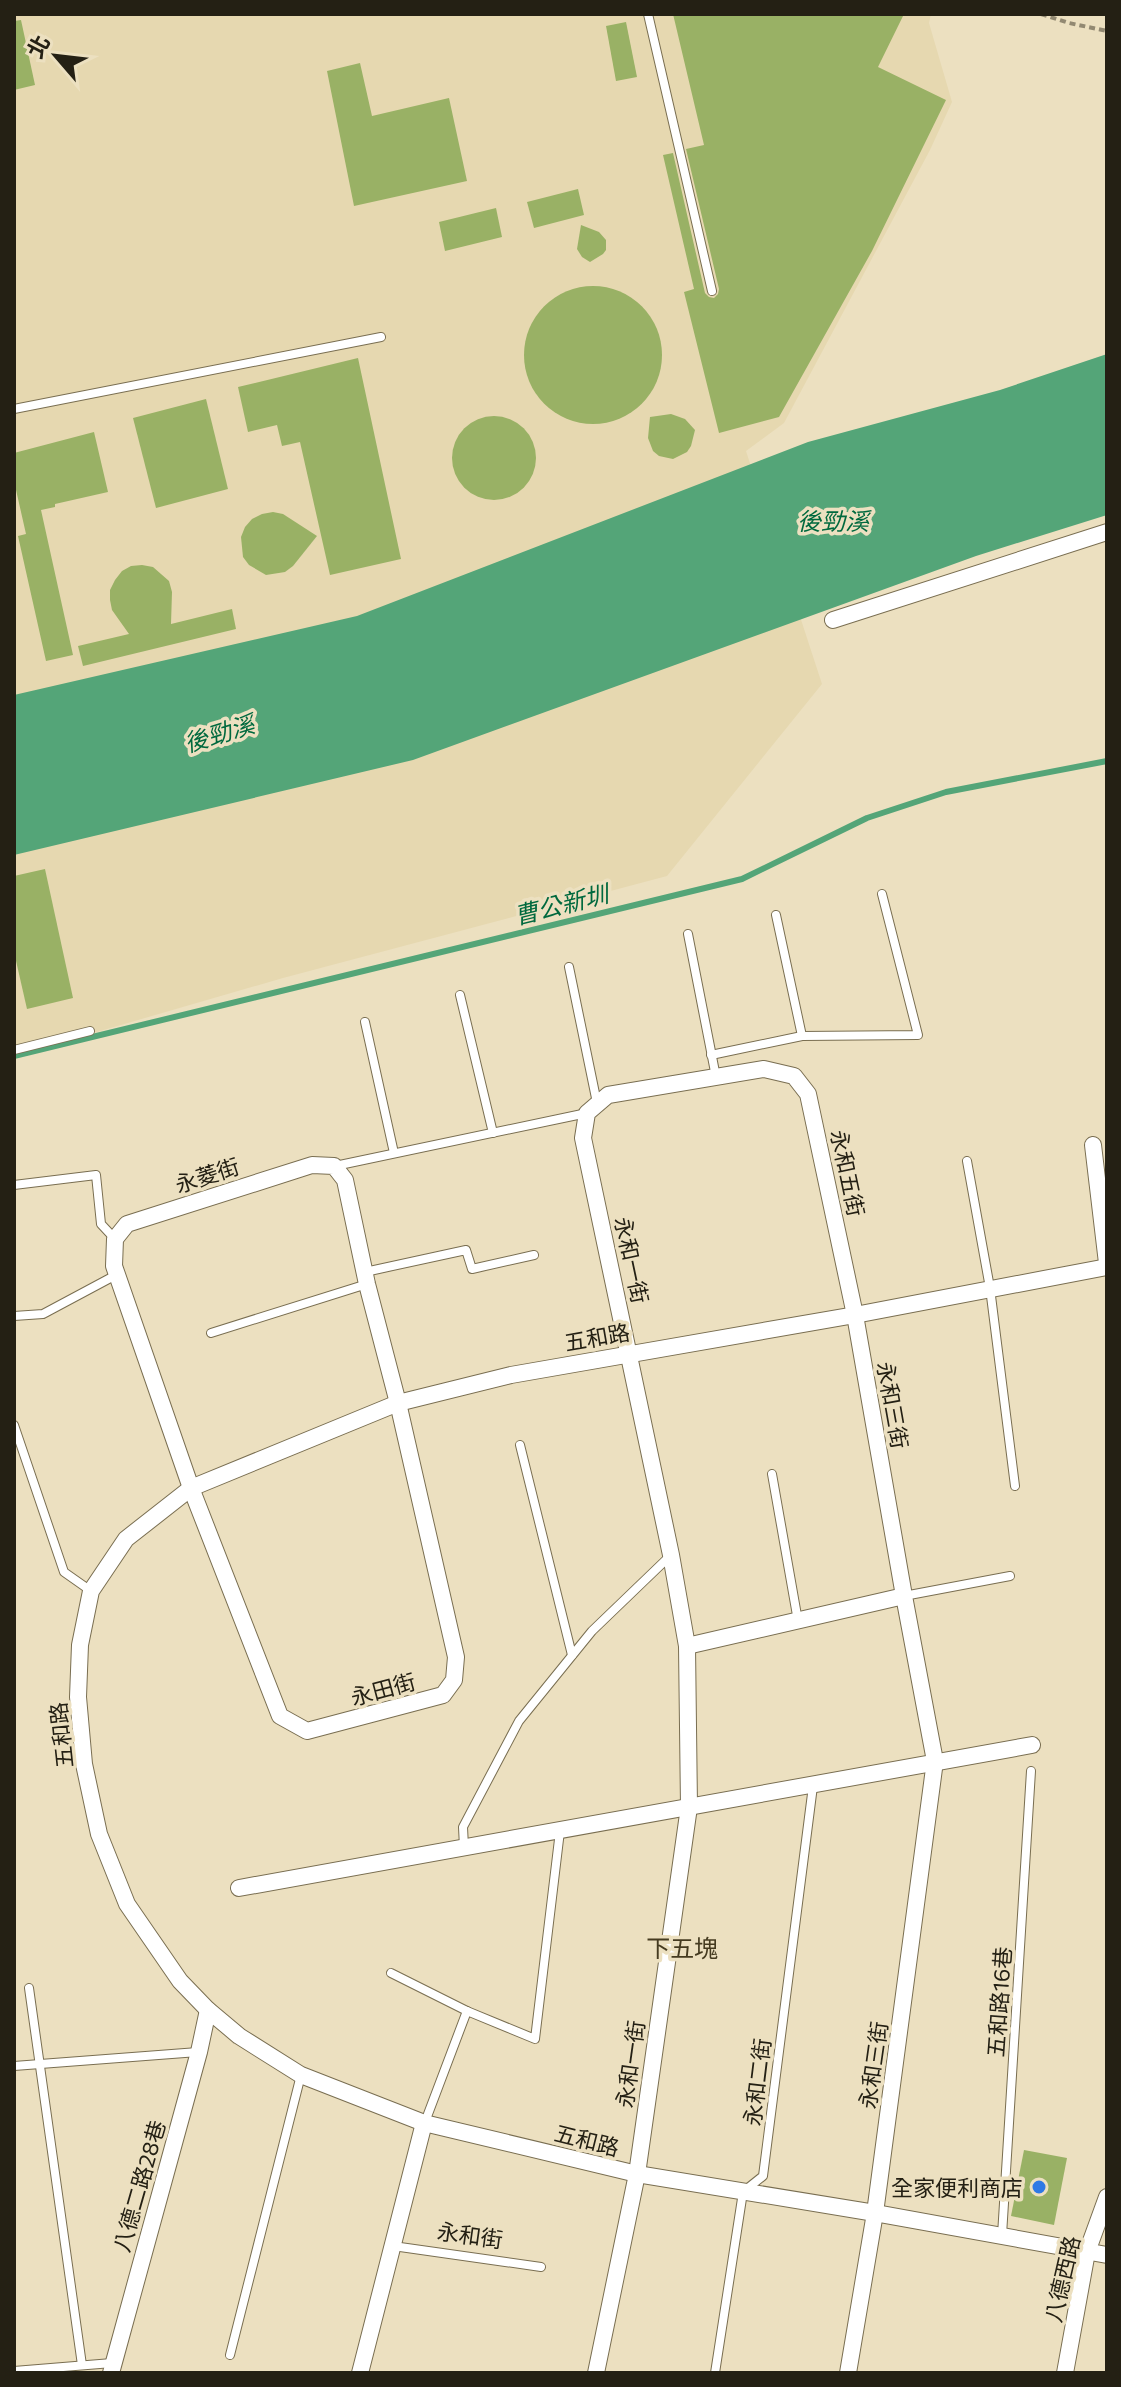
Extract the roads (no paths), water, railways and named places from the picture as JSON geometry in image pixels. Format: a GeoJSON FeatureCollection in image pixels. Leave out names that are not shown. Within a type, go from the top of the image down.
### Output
{"type":"FeatureCollection","features":[{"type":"Feature","properties":{"kind":"street"},"geometry":{"type":"LineString","coordinates":[[833,620],[1107,532]]}},
{"type":"Feature","properties":{"kind":"street","name":"永和五街"},"geometry":{"type":"LineString","coordinates":[[716,1077],[764,1069],[794,1076],[808,1094],[855,1315]]}},
{"type":"Feature","properties":{"kind":"street"},"geometry":{"type":"LineString","coordinates":[[592,1108],[608,1095],[716,1077]]}},
{"type":"Feature","properties":{"kind":"street","name":"永和一街"},"geometry":{"type":"LineString","coordinates":[[592,1108],[583,1138],[671,1555],[687,1646],[689,1807],[637,2174],[596,2373]]}},
{"type":"Feature","properties":{"kind":"street"},"geometry":{"type":"LineString","coordinates":[[1100,1144],[1107,1265]]}},
{"type":"Feature","properties":{"kind":"street","name":"永菱街"},"geometry":{"type":"LineString","coordinates":[[115,1239],[127,1224],[312,1165],[334,1166]]}},
{"type":"Feature","properties":{"kind":"street"},"geometry":{"type":"LineString","coordinates":[[334,1166],[345,1180],[398,1403]]}},
{"type":"Feature","properties":{"kind":"street"},"geometry":{"type":"LineString","coordinates":[[115,1239],[114,1266],[191,1488]]}},
{"type":"Feature","properties":{"kind":"street","name":"五和路"},"geometry":{"type":"LineString","coordinates":[[1107,1265],[855,1315],[511,1375],[398,1403],[191,1488],[126,1539],[91,1591],[80,1645],[78,1697],[84,1764],[99,1834],[127,1904],[180,1981],[208,2010],[239,2036],[301,2075],[424,2123],[637,2174],[1107,2255]]}},
{"type":"Feature","properties":{"kind":"street","name":"永和三街"},"geometry":{"type":"LineString","coordinates":[[848,2373],[875,2213],[935,1761],[855,1315]]}},
{"type":"Feature","properties":{"kind":"street","name":"永田街"},"geometry":{"type":"LineString","coordinates":[[191,1488],[280,1716],[307,1731],[443,1695],[454,1680],[456,1657],[398,1403]]}},
{"type":"Feature","properties":{"kind":"street"},"geometry":{"type":"LineString","coordinates":[[687,1646],[904,1596]]}},
{"type":"Feature","properties":{"kind":"street"},"geometry":{"type":"LineString","coordinates":[[239,1888],[1032,1745]]}},
{"type":"Feature","properties":{"kind":"street","name":"八德二路28巷"},"geometry":{"type":"LineString","coordinates":[[112,2368],[208,2010]]}},
{"type":"Feature","properties":{"kind":"street"},"geometry":{"type":"LineString","coordinates":[[360,2373],[424,2123]]}},
{"type":"Feature","properties":{"kind":"street","name":"八德西路"},"geometry":{"type":"LineString","coordinates":[[1065,2373],[1087,2252],[1107,2197]]}},
{"type":"Feature","properties":{"kind":"lane"},"geometry":{"type":"LineString","coordinates":[[648,14],[712,291]]}},
{"type":"Feature","properties":{"kind":"lane"},"geometry":{"type":"LineString","coordinates":[[14,409],[381,337]]}},
{"type":"Feature","properties":{"kind":"lane"},"geometry":{"type":"LineString","coordinates":[[711,1055],[802,1036],[918,1035],[882,894]]}},
{"type":"Feature","properties":{"kind":"lane"},"geometry":{"type":"LineString","coordinates":[[776,915],[802,1036]]}},
{"type":"Feature","properties":{"kind":"lane"},"geometry":{"type":"LineString","coordinates":[[688,934],[716,1077]]}},
{"type":"Feature","properties":{"kind":"lane"},"geometry":{"type":"LineString","coordinates":[[334,1166],[493,1133],[592,1108],[569,967]]}},
{"type":"Feature","properties":{"kind":"lane"},"geometry":{"type":"LineString","coordinates":[[460,995],[493,1133]]}},
{"type":"Feature","properties":{"kind":"lane"},"geometry":{"type":"LineString","coordinates":[[365,1022],[394,1153]]}},
{"type":"Feature","properties":{"kind":"lane"},"geometry":{"type":"LineString","coordinates":[[14,1050],[90,1031]]}},
{"type":"Feature","properties":{"kind":"lane"},"geometry":{"type":"LineString","coordinates":[[967,1161],[990,1288],[1015,1486]]}},
{"type":"Feature","properties":{"kind":"lane"},"geometry":{"type":"LineString","coordinates":[[14,1185],[96,1175],[101,1224],[115,1239]]}},
{"type":"Feature","properties":{"kind":"lane"},"geometry":{"type":"LineString","coordinates":[[211,1333],[366,1278],[466,1250],[472,1269],[534,1255]]}},
{"type":"Feature","properties":{"kind":"lane"},"geometry":{"type":"LineString","coordinates":[[14,1316],[43,1314],[117,1275]]}},
{"type":"Feature","properties":{"kind":"lane"},"geometry":{"type":"LineString","coordinates":[[14,1425],[64,1572],[91,1591]]}},
{"type":"Feature","properties":{"kind":"lane"},"geometry":{"type":"LineString","coordinates":[[520,1445],[572,1655]]}},
{"type":"Feature","properties":{"kind":"lane"},"geometry":{"type":"LineString","coordinates":[[772,1474],[798,1621]]}},
{"type":"Feature","properties":{"kind":"lane"},"geometry":{"type":"LineString","coordinates":[[464,1847],[463,1827],[519,1721],[592,1631],[671,1555]]}},
{"type":"Feature","properties":{"kind":"lane"},"geometry":{"type":"LineString","coordinates":[[904,1596],[1010,1576]]}},
{"type":"Feature","properties":{"kind":"lane","name":"五和路16巷"},"geometry":{"type":"LineString","coordinates":[[1002,2236],[1031,1771]]}},
{"type":"Feature","properties":{"kind":"lane","name":"永和二街"},"geometry":{"type":"LineString","coordinates":[[715,2373],[743,2192],[763,2176],[813,1786]]}},
{"type":"Feature","properties":{"kind":"lane"},"geometry":{"type":"LineString","coordinates":[[391,1973],[467,2011],[535,2039],[560,1830]]}},
{"type":"Feature","properties":{"kind":"lane"},"geometry":{"type":"LineString","coordinates":[[29,1988],[82,2365]]}},
{"type":"Feature","properties":{"kind":"lane"},"geometry":{"type":"LineString","coordinates":[[424,2123],[467,2011]]}},
{"type":"Feature","properties":{"kind":"lane"},"geometry":{"type":"LineString","coordinates":[[14,2066],[199,2052]]}},
{"type":"Feature","properties":{"kind":"lane"},"geometry":{"type":"LineString","coordinates":[[230,2355],[301,2075]]}},
{"type":"Feature","properties":{"kind":"lane","name":"永和街"},"geometry":{"type":"LineString","coordinates":[[393,2246],[541,2267]]}},
{"type":"Feature","properties":{"kind":"lane"},"geometry":{"type":"LineString","coordinates":[[14,2371],[82,2365],[112,2368]]}},
{"type":"Feature","properties":{"kind":"water","name":"後勁溪"},"geometry":{"type":"Polygon","coordinates":[[[1107,354],[1107,515],[976,556],[413,760],[14,855],[14,695],[357,616],[808,442],[1000,390],[1107,354]]]}},
{"type":"Feature","properties":{"kind":"waterway","name":"曹公新圳"},"geometry":{"type":"LineString","coordinates":[[14,1056],[742,879],[867,818],[946,792],[1107,761]]}},
{"type":"Feature","properties":{"kind":"place","name":"全家便利商店"},"geometry":{"type":"Point","coordinates":[1039,2187]}},
{"type":"Feature","properties":{"kind":"district","name":"下五塊"},"geometry":{"type":"Point","coordinates":[682,1947]}}]}
